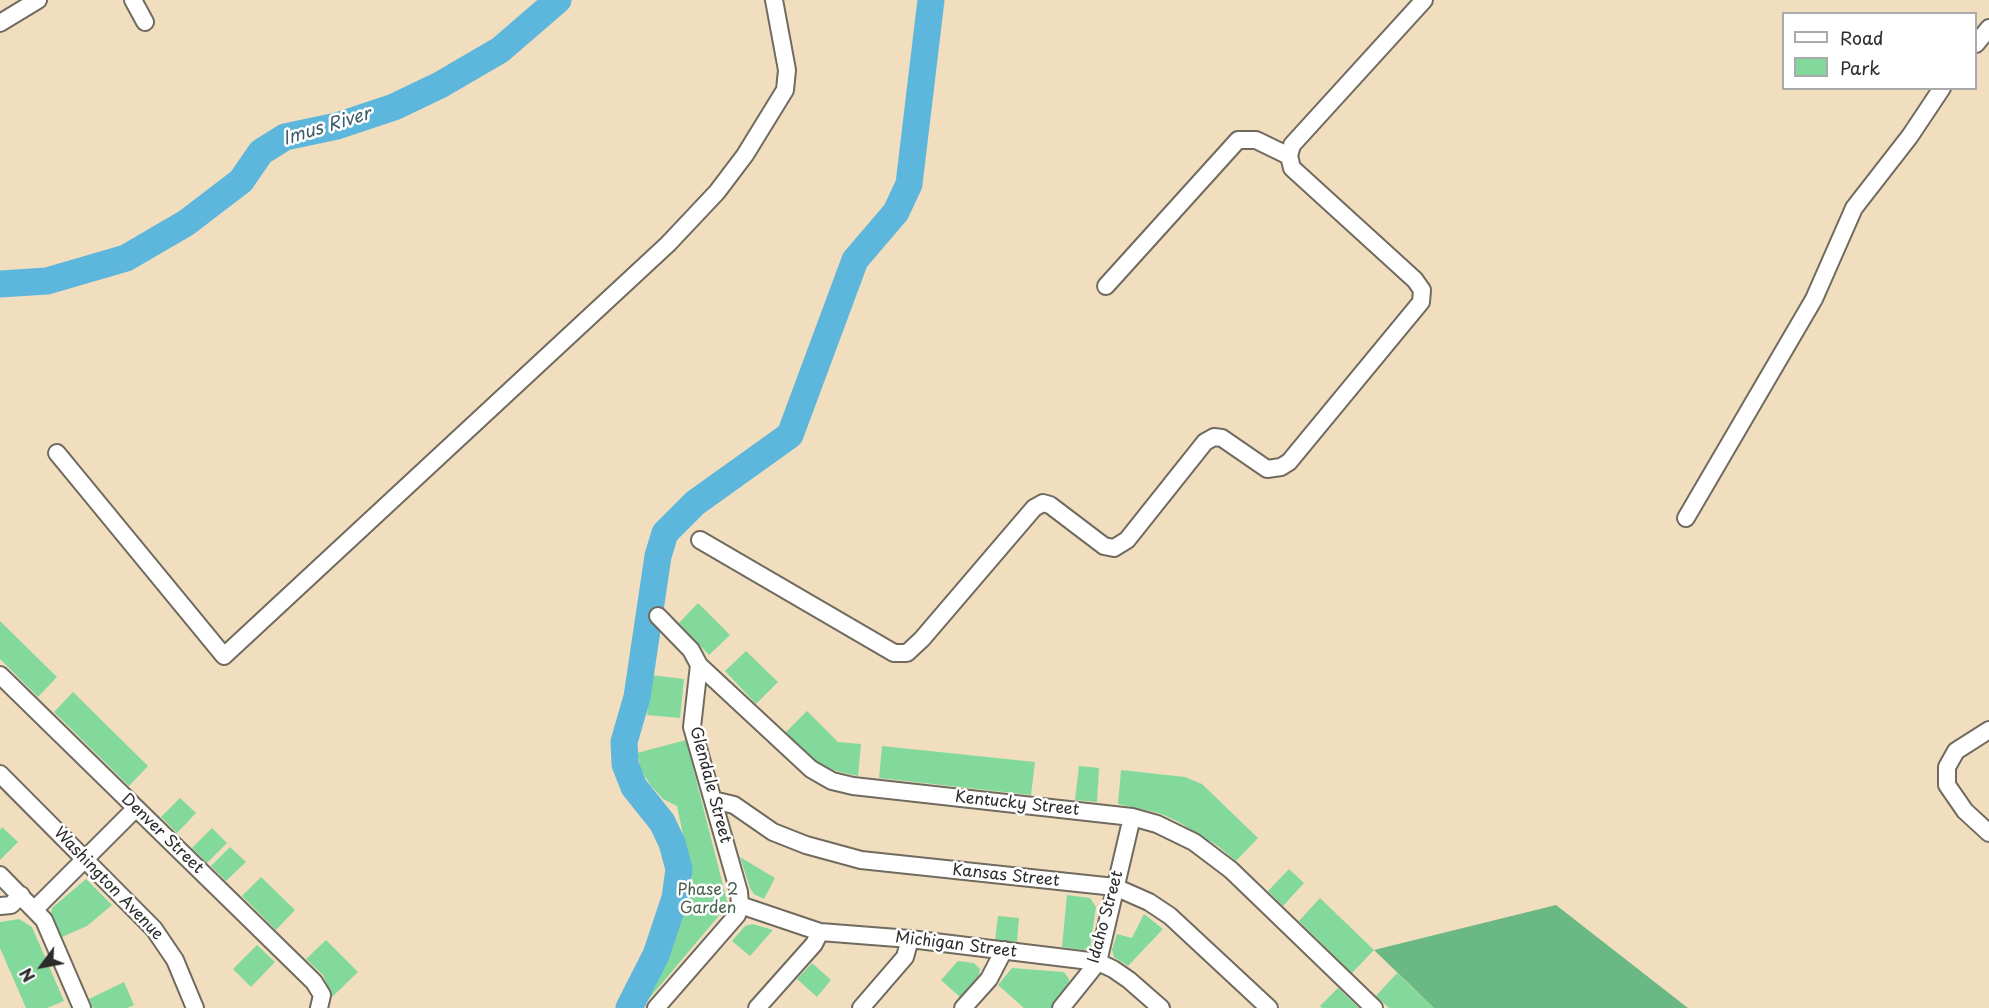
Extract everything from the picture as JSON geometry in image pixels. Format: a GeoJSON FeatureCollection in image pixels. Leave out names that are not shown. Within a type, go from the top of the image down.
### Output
{"type":"FeatureCollection","features":[{"type":"Feature","properties":{"kind":"street"},"geometry":{"type":"LineString","coordinates":[[0,23],[38,0]]}},
{"type":"Feature","properties":{"kind":"street"},"geometry":{"type":"LineString","coordinates":[[133,0],[145,22]]}},
{"type":"Feature","properties":{"kind":"street"},"geometry":{"type":"LineString","coordinates":[[57,453],[224,656],[668,244],[712,197],[745,154],[785,90],[787,70],[774,0]]}},
{"type":"Feature","properties":{"kind":"street"},"geometry":{"type":"LineString","coordinates":[[700,540],[894,653],[907,653],[922,639],[1034,508],[1043,503],[1050,505],[1104,546],[1114,548],[1127,540],[1205,442],[1214,437],[1222,438],[1267,469],[1281,467],[1289,462],[1422,302],[1422,290],[1415,280],[1292,168],[1289,156],[1292,145],[1424,0]]}},
{"type":"Feature","properties":{"kind":"street"},"geometry":{"type":"LineString","coordinates":[[1977,43],[1989,28]]}},
{"type":"Feature","properties":{"kind":"street"},"geometry":{"type":"LineString","coordinates":[[1686,518],[1814,299],[1854,208],[1910,136],[1941,90]]}},
{"type":"Feature","properties":{"kind":"street"},"geometry":{"type":"LineString","coordinates":[[1106,286],[1238,140],[1257,140],[1289,156]]}},
{"type":"Feature","properties":{"kind":"street","name":"Kentucky Street"},"geometry":{"type":"LineString","coordinates":[[658,616],[691,650],[699,665],[791,753],[811,769],[832,781],[854,786],[1132,817],[1172,831],[1211,854],[1374,1008]]}},
{"type":"Feature","properties":{"kind":"street","name":"Glendale Street"},"geometry":{"type":"LineString","coordinates":[[699,665],[692,727],[739,892],[740,905]]}},
{"type":"Feature","properties":{"kind":"street","name":"Denver Street"},"geometry":{"type":"LineString","coordinates":[[0,675],[314,982],[320,1002]]}},
{"type":"Feature","properties":{"kind":"street"},"geometry":{"type":"LineString","coordinates":[[1989,730],[1956,751],[1947,767],[1947,785],[1965,811],[1989,833]]}},
{"type":"Feature","properties":{"kind":"street","name":"Washington Avenue"},"geometry":{"type":"LineString","coordinates":[[0,774],[86,858],[161,937],[175,960],[195,1008]]}},
{"type":"Feature","properties":{"kind":"street","name":"Kansas Street"},"geometry":{"type":"LineString","coordinates":[[713,800],[734,805],[773,832],[806,845],[861,860],[1115,887],[1149,902],[1170,916],[1269,1008]]}},
{"type":"Feature","properties":{"kind":"street"},"geometry":{"type":"LineString","coordinates":[[35,909],[135,809]]}},
{"type":"Feature","properties":{"kind":"street","name":"Idaho Street"},"geometry":{"type":"LineString","coordinates":[[1061,1008],[1098,963],[1132,817]]}},
{"type":"Feature","properties":{"kind":"street"},"geometry":{"type":"LineString","coordinates":[[0,874],[44,920],[81,1008]]}},
{"type":"Feature","properties":{"kind":"street"},"geometry":{"type":"LineString","coordinates":[[0,906],[11,904],[21,895]]}},
{"type":"Feature","properties":{"kind":"street"},"geometry":{"type":"LineString","coordinates":[[656,1008],[737,915],[740,905]]}},
{"type":"Feature","properties":{"kind":"street","name":"Michigan Street"},"geometry":{"type":"LineString","coordinates":[[740,905],[820,932],[910,939],[1098,963],[1121,974],[1160,1008]]}},
{"type":"Feature","properties":{"kind":"street"},"geometry":{"type":"LineString","coordinates":[[757,1008],[814,944],[820,932]]}},
{"type":"Feature","properties":{"kind":"street"},"geometry":{"type":"LineString","coordinates":[[861,1008],[906,957],[910,939]]}},
{"type":"Feature","properties":{"kind":"street"},"geometry":{"type":"LineString","coordinates":[[963,1008],[988,979],[1004,950]]}},
{"type":"Feature","properties":{"kind":"green space"},"geometry":{"type":"Polygon","coordinates":[[[698,603],[730,635],[709,655],[679,623],[698,603]]]}},
{"type":"Feature","properties":{"kind":"green space"},"geometry":{"type":"Polygon","coordinates":[[[0,621],[57,677],[38,697],[0,659],[0,621]]]}},
{"type":"Feature","properties":{"kind":"green space"},"geometry":{"type":"Polygon","coordinates":[[[746,651],[778,682],[756,704],[725,671],[746,651]]]}},
{"type":"Feature","properties":{"kind":"green space"},"geometry":{"type":"Polygon","coordinates":[[[651,675],[684,679],[680,718],[647,715],[651,675]]]}},
{"type":"Feature","properties":{"kind":"green space"},"geometry":{"type":"Polygon","coordinates":[[[73,692],[148,766],[129,786],[54,712],[73,692]]]}},
{"type":"Feature","properties":{"kind":"green space"},"geometry":{"type":"Polygon","coordinates":[[[807,711],[838,742],[861,744],[858,776],[836,771],[815,762],[785,733],[807,711]]]}},
{"type":"Feature","properties":{"kind":"green space","name":"Phase 2 Garden"},"geometry":{"type":"Polygon","coordinates":[[[686,740],[728,905],[641,1008],[636,1008],[670,950],[693,883],[677,806],[663,799],[651,786],[641,770],[637,753],[686,740]]]}},
{"type":"Feature","properties":{"kind":"green space"},"geometry":{"type":"Polygon","coordinates":[[[882,746],[1035,762],[1031,795],[879,778],[882,746]]]}},
{"type":"Feature","properties":{"kind":"green space"},"geometry":{"type":"Polygon","coordinates":[[[1079,766],[1099,768],[1097,802],[1075,800],[1079,766]]]}},
{"type":"Feature","properties":{"kind":"green space"},"geometry":{"type":"Polygon","coordinates":[[[1121,770],[1185,777],[1202,784],[1258,838],[1236,861],[1218,846],[1177,821],[1159,813],[1118,804],[1121,770]]]}},
{"type":"Feature","properties":{"kind":"green space"},"geometry":{"type":"Polygon","coordinates":[[[180,798],[196,813],[177,833],[161,817],[180,798]]]}},
{"type":"Feature","properties":{"kind":"green space"},"geometry":{"type":"Polygon","coordinates":[[[2,827],[18,842],[0,860],[0,830],[2,827]]]}},
{"type":"Feature","properties":{"kind":"green space"},"geometry":{"type":"Polygon","coordinates":[[[212,828],[227,843],[207,863],[192,848],[212,828]]]}},
{"type":"Feature","properties":{"kind":"green space"},"geometry":{"type":"Polygon","coordinates":[[[230,847],[246,862],[226,881],[211,866],[230,847]]]}},
{"type":"Feature","properties":{"kind":"green space"},"geometry":{"type":"Polygon","coordinates":[[[740,857],[775,878],[764,899],[754,894],[750,888],[740,857]]]}},
{"type":"Feature","properties":{"kind":"green space"},"geometry":{"type":"Polygon","coordinates":[[[1289,869],[1304,883],[1283,906],[1268,891],[1289,869]]]}},
{"type":"Feature","properties":{"kind":"green space"},"geometry":{"type":"Polygon","coordinates":[[[261,877],[295,910],[276,930],[242,896],[261,877]]]}},
{"type":"Feature","properties":{"kind":"green space"},"geometry":{"type":"Polygon","coordinates":[[[86,879],[112,905],[87,926],[62,937],[51,915],[52,908],[86,879]]]}},
{"type":"Feature","properties":{"kind":"green space"},"geometry":{"type":"Polygon","coordinates":[[[1067,895],[1090,898],[1096,907],[1090,947],[1084,950],[1062,947],[1067,895]]]}},
{"type":"Feature","properties":{"kind":"green space"},"geometry":{"type":"Polygon","coordinates":[[[1320,898],[1374,950],[1352,973],[1299,921],[1320,898]]]}},
{"type":"Feature","properties":{"kind":"green space"},"geometry":{"type":"Polygon","coordinates":[[[1556,905],[1688,1008],[1434,1008],[1374,950],[1556,905]]]}},
{"type":"Feature","properties":{"kind":"green space"},"geometry":{"type":"Polygon","coordinates":[[[1144,914],[1163,929],[1128,966],[1114,957],[1112,950],[1117,934],[1132,938],[1144,914]]]}},
{"type":"Feature","properties":{"kind":"green space"},"geometry":{"type":"Polygon","coordinates":[[[998,916],[1019,918],[1017,942],[995,940],[998,916]]]}},
{"type":"Feature","properties":{"kind":"green space"},"geometry":{"type":"Polygon","coordinates":[[[19,919],[32,927],[64,1001],[47,1008],[26,1008],[0,948],[0,922],[19,919]]]}},
{"type":"Feature","properties":{"kind":"green space"},"geometry":{"type":"Polygon","coordinates":[[[753,924],[773,930],[750,956],[732,941],[745,926],[753,924]]]}},
{"type":"Feature","properties":{"kind":"green space"},"geometry":{"type":"Polygon","coordinates":[[[326,940],[358,972],[332,997],[323,975],[306,959],[326,940]]]}},
{"type":"Feature","properties":{"kind":"green space"},"geometry":{"type":"Polygon","coordinates":[[[257,945],[275,962],[251,987],[233,969],[257,945]]]}},
{"type":"Feature","properties":{"kind":"green space"},"geometry":{"type":"Polygon","coordinates":[[[958,961],[974,963],[980,969],[978,979],[961,998],[941,980],[958,961]]]}},
{"type":"Feature","properties":{"kind":"green space"},"geometry":{"type":"Polygon","coordinates":[[[812,963],[831,980],[817,997],[797,979],[812,963]]]}},
{"type":"Feature","properties":{"kind":"green space"},"geometry":{"type":"Polygon","coordinates":[[[1012,968],[1064,972],[1069,979],[1068,988],[1051,1008],[1024,1008],[998,985],[1012,968]]]}},
{"type":"Feature","properties":{"kind":"green space"},"geometry":{"type":"Polygon","coordinates":[[[1397,973],[1434,1008],[1389,1008],[1376,996],[1397,973]]]}},
{"type":"Feature","properties":{"kind":"green space"},"geometry":{"type":"Polygon","coordinates":[[[124,982],[134,1005],[127,1008],[93,1008],[89,999],[124,982]]]}},
{"type":"Feature","properties":{"kind":"green space"},"geometry":{"type":"Polygon","coordinates":[[[1338,988],[1359,1008],[1322,1008],[1320,1006],[1338,988]]]}},
{"type":"Feature","properties":{"kind":"waterway","name":"Imus River"},"geometry":{"type":"LineString","coordinates":[[0,284],[47,281],[126,258],[186,223],[241,181],[261,152],[285,137],[337,126],[394,107],[440,85],[500,50],[558,0]]}},
{"type":"Feature","properties":{"kind":"waterway"},"geometry":{"type":"LineString","coordinates":[[629,1008],[656,955],[675,898],[679,869],[672,843],[662,822],[634,787],[625,764],[624,742],[637,697],[658,556],[665,533],[695,503],[790,435],[855,260],[896,212],[909,184],[931,0]]}}]}
